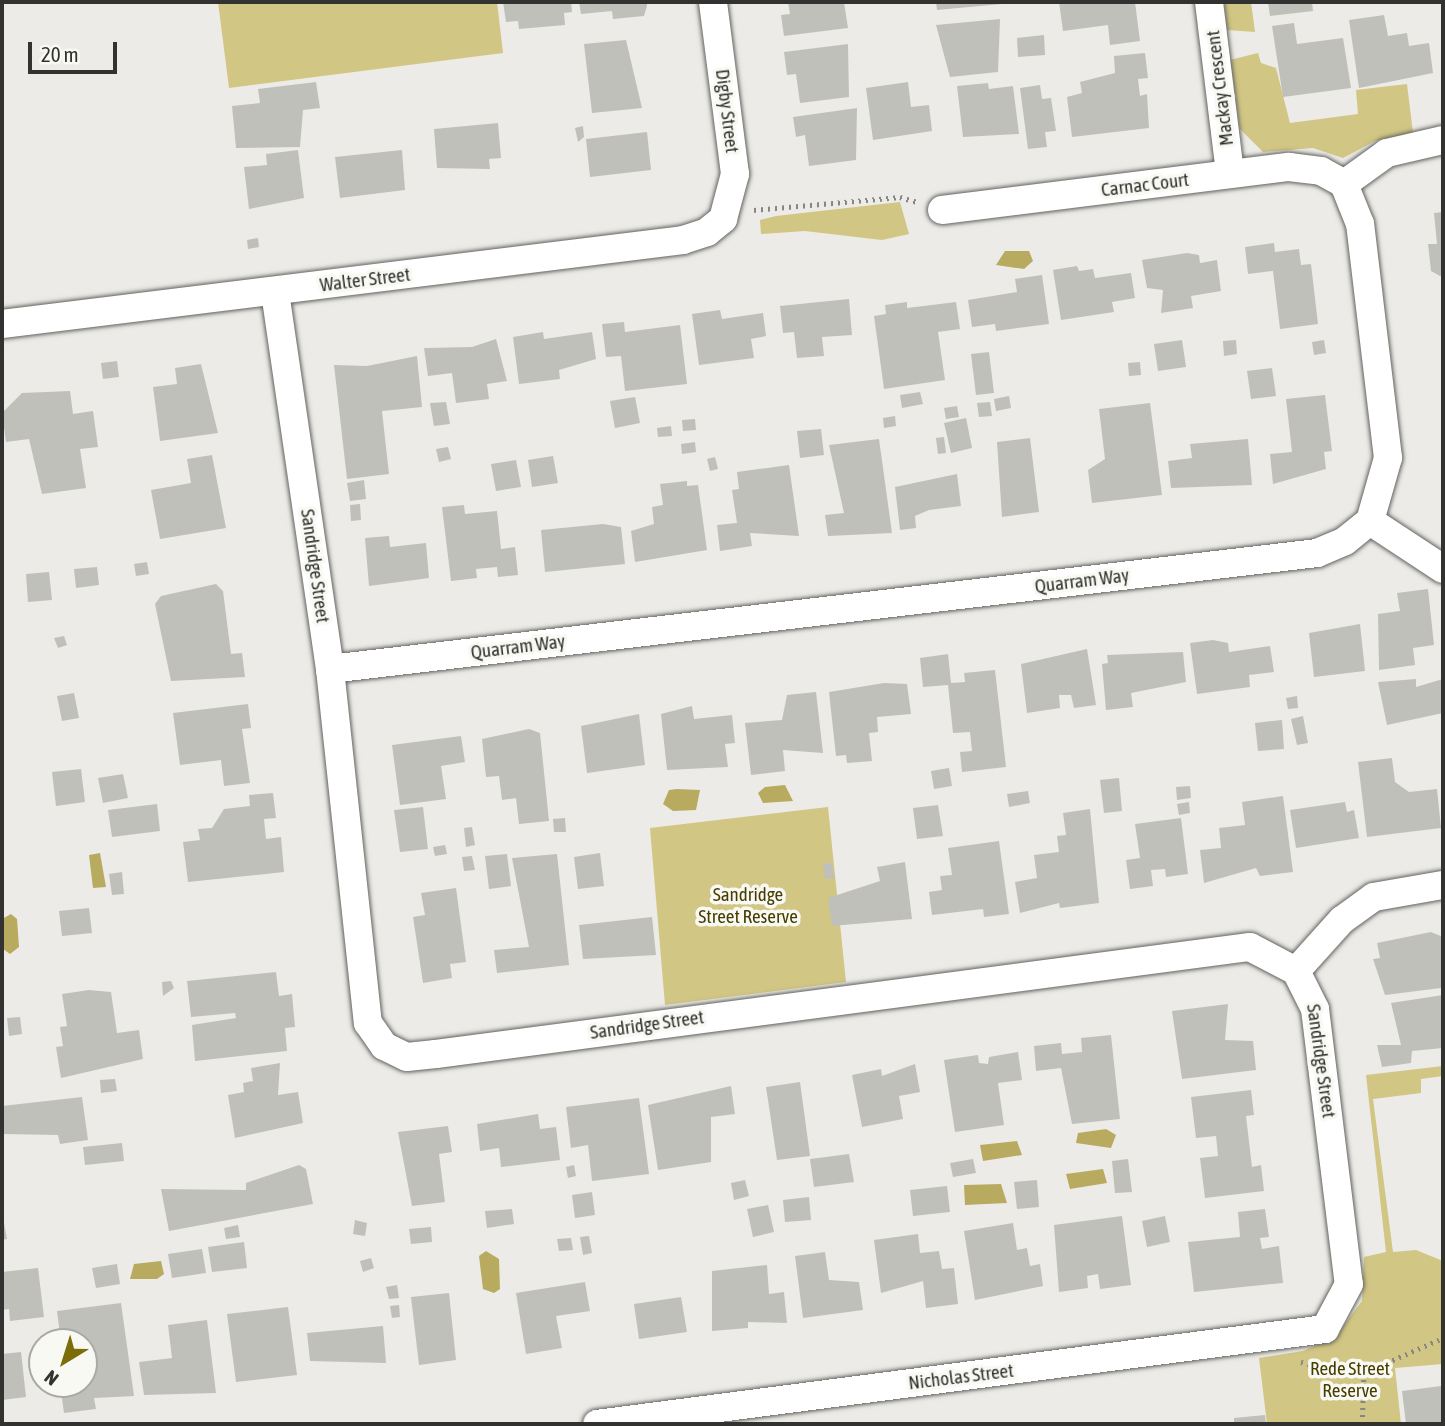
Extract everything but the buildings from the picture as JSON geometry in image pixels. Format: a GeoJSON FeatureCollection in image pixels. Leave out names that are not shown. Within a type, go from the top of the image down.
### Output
{"type":"FeatureCollection","features":[{"type":"Feature","properties":{"kind":"street","name":"Digby Street"},"geometry":{"type":"LineString","coordinates":[[713,2],[735,174],[727,209]]}},
{"type":"Feature","properties":{"kind":"street","name":"Mackay Crescent"},"geometry":{"type":"LineString","coordinates":[[1209,2],[1230,174]]}},
{"type":"Feature","properties":{"kind":"street"},"geometry":{"type":"LineString","coordinates":[[1443,140],[1387,153],[1344,184],[1360,224],[1388,458],[1370,521],[1443,569]]}},
{"type":"Feature","properties":{"kind":"street","name":"Carnac Court"},"geometry":{"type":"LineString","coordinates":[[942,211],[1289,167],[1321,171],[1344,184]]}},
{"type":"Feature","properties":{"kind":"street","name":"Walter Street"},"geometry":{"type":"LineString","coordinates":[[2,324],[683,240],[727,209]]}},
{"type":"Feature","properties":{"kind":"street","name":"Sandridge Street"},"geometry":{"type":"LineString","coordinates":[[275,292],[330,669],[368,1023],[394,1053],[436,1054],[1225,948],[1262,951],[1296,971],[1315,1009],[1349,1284],[1325,1329]]}},
{"type":"Feature","properties":{"kind":"street","name":"Quarram Way"},"geometry":{"type":"LineString","coordinates":[[330,669],[1317,553],[1370,521]]}},
{"type":"Feature","properties":{"kind":"street"},"geometry":{"type":"LineString","coordinates":[[1296,971],[1342,920],[1374,898],[1443,885]]}},
{"type":"Feature","properties":{"kind":"street","name":"Nicholas Street"},"geometry":{"type":"LineString","coordinates":[[597,1424],[1325,1329]]}},
{"type":"Feature","properties":{"kind":"path"},"geometry":{"type":"LineString","coordinates":[[386,2],[395,2]]}},
{"type":"Feature","properties":{"kind":"path"},"geometry":{"type":"LineString","coordinates":[[727,209],[760,213],[900,197],[942,211]]}},
{"type":"Feature","properties":{"kind":"path"},"geometry":{"type":"LineString","coordinates":[[1287,1335],[1290,1358],[1331,1370],[1413,1355],[1443,1338]]}},
{"type":"Feature","properties":{"kind":"path"},"geometry":{"type":"LineString","coordinates":[[1362,1424],[1364,1365]]}},
{"type":"Feature","properties":{"kind":"green space"},"geometry":{"type":"Polygon","coordinates":[[[218,2],[497,2],[503,53],[229,88],[218,2]]]}},
{"type":"Feature","properties":{"kind":"green space"},"geometry":{"type":"Polygon","coordinates":[[[1224,2],[1251,2],[1255,32],[1227,30],[1224,2]]]}},
{"type":"Feature","properties":{"kind":"green space"},"geometry":{"type":"Polygon","coordinates":[[[1258,53],[1261,63],[1276,68],[1290,123],[1358,114],[1356,90],[1407,84],[1413,133],[1375,141],[1343,158],[1313,148],[1263,152],[1240,129],[1230,60],[1258,53]]]}},
{"type":"Feature","properties":{"kind":"green space"},"geometry":{"type":"Polygon","coordinates":[[[900,202],[909,234],[882,240],[805,231],[761,234],[760,220],[776,216],[900,202]]]}},
{"type":"Feature","properties":{"kind":"green space","name":"Sandridge Street Reserve"},"geometry":{"type":"Polygon","coordinates":[[[828,807],[846,982],[665,1005],[650,828],[828,807]]]}},
{"type":"Feature","properties":{"kind":"green space","name":"Rede Street Reserve"},"geometry":{"type":"Polygon","coordinates":[[[1443,1066],[1443,1076],[1421,1079],[1421,1093],[1373,1099],[1393,1252],[1416,1250],[1443,1261],[1443,1364],[1395,1368],[1401,1424],[1267,1424],[1259,1358],[1303,1351],[1336,1336],[1362,1301],[1364,1257],[1386,1252],[1366,1075],[1443,1066]]]}},
{"type":"Feature","properties":{"kind":"shaded area"},"geometry":{"type":"Polygon","coordinates":[[[1005,251],[1029,251],[1033,261],[1024,269],[996,265],[1005,251]]]}},
{"type":"Feature","properties":{"kind":"shaded area"},"geometry":{"type":"Polygon","coordinates":[[[785,785],[793,801],[763,803],[758,793],[765,787],[785,785]]]}},
{"type":"Feature","properties":{"kind":"shaded area"},"geometry":{"type":"Polygon","coordinates":[[[669,790],[700,790],[696,810],[673,811],[663,804],[669,790]]]}},
{"type":"Feature","properties":{"kind":"shaded area"},"geometry":{"type":"Polygon","coordinates":[[[100,853],[106,887],[93,888],[89,855],[100,853]]]}},
{"type":"Feature","properties":{"kind":"shaded area"},"geometry":{"type":"Polygon","coordinates":[[[11,914],[17,919],[19,947],[10,954],[3,949],[2,919],[11,914]]]}},
{"type":"Feature","properties":{"kind":"shaded area"},"geometry":{"type":"Polygon","coordinates":[[[1106,1129],[1116,1135],[1111,1148],[1076,1143],[1078,1133],[1106,1129]]]}},
{"type":"Feature","properties":{"kind":"shaded area"},"geometry":{"type":"Polygon","coordinates":[[[1017,1141],[1022,1155],[983,1161],[980,1145],[1017,1141]]]}},
{"type":"Feature","properties":{"kind":"shaded area"},"geometry":{"type":"Polygon","coordinates":[[[1103,1169],[1107,1183],[1070,1189],[1066,1174],[1103,1169]]]}},
{"type":"Feature","properties":{"kind":"shaded area"},"geometry":{"type":"Polygon","coordinates":[[[1001,1184],[1007,1203],[965,1205],[964,1185],[1001,1184]]]}},
{"type":"Feature","properties":{"kind":"shaded area"},"geometry":{"type":"Polygon","coordinates":[[[486,1251],[499,1259],[500,1289],[494,1293],[483,1289],[479,1256],[486,1251]]]}},
{"type":"Feature","properties":{"kind":"shaded area"},"geometry":{"type":"Polygon","coordinates":[[[161,1261],[164,1274],[157,1279],[130,1279],[134,1264],[161,1261]]]}}]}
